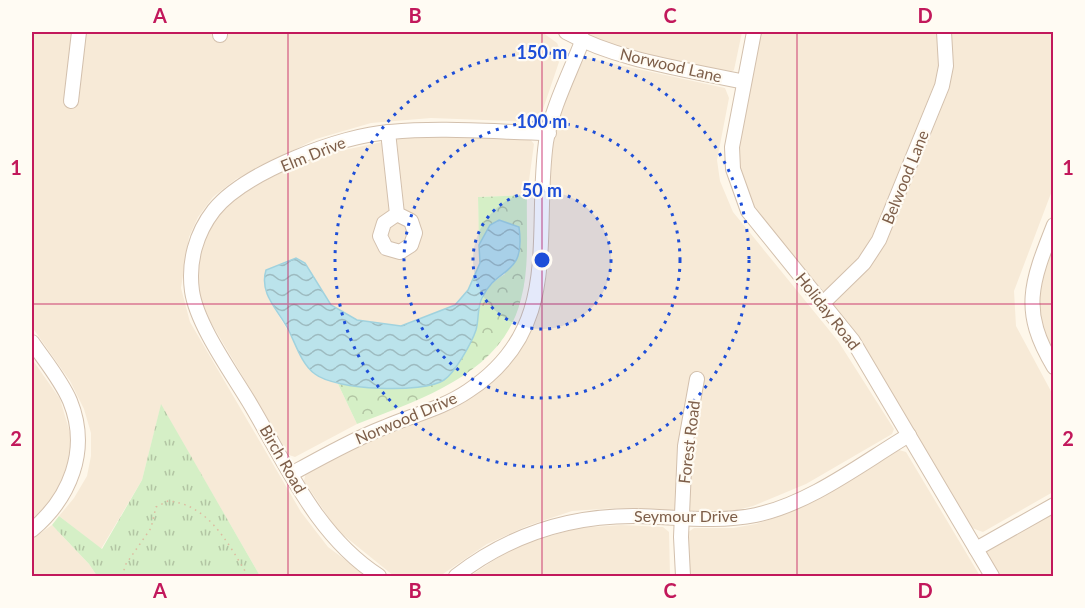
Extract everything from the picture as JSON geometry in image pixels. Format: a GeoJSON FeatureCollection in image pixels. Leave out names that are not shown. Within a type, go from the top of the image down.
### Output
{"type":"FeatureCollection","features":[{"type":"Feature","properties":{"kind":"street"},"geometry":{"type":"LineString","coordinates":[[71,101],[79,32]]}},
{"type":"Feature","properties":{"kind":"street","name":"Norwood Lane"},"geometry":{"type":"LineString","coordinates":[[566,32],[641,59],[744,82]]}},
{"type":"Feature","properties":{"kind":"street","name":"Holiday Road"},"geometry":{"type":"LineString","coordinates":[[754,32],[732,147],[739,190],[748,211],[760,229],[853,341],[992,576]]}},
{"type":"Feature","properties":{"kind":"street","name":"Belwood Lane"},"geometry":{"type":"LineString","coordinates":[[823,303],[864,263],[890,216],[942,86],[946,66],[944,32]]}},
{"type":"Feature","properties":{"kind":"street","name":"Norwood Drive"},"geometry":{"type":"LineString","coordinates":[[291,474],[345,444],[449,402],[470,390],[506,356],[531,314],[538,290],[542,266],[544,164],[549,133],[553,114],[583,39]]}},
{"type":"Feature","properties":{"kind":"street"},"geometry":{"type":"LineString","coordinates":[[388,132],[397,214]]}},
{"type":"Feature","properties":{"kind":"street","name":"Elm Drive"},"geometry":{"type":"LineString","coordinates":[[206,327],[197,310],[191,273],[198,238],[216,208],[242,187],[305,154],[336,142],[388,132],[549,133]]}},
{"type":"Feature","properties":{"kind":"street"},"geometry":{"type":"LineString","coordinates":[[1053,225],[1035,273],[1031,302],[1035,331],[1053,367]]}},
{"type":"Feature","properties":{"kind":"street","name":"Birch Road"},"geometry":{"type":"LineString","coordinates":[[206,327],[319,521],[336,540],[379,576]]}},
{"type":"Feature","properties":{"kind":"street"},"geometry":{"type":"LineString","coordinates":[[32,342],[60,383],[76,420],[76,461],[71,481],[61,499],[32,530]]}},
{"type":"Feature","properties":{"kind":"street","name":"Forest Road"},"geometry":{"type":"LineString","coordinates":[[683,576],[682,518],[685,446],[697,379]]}},
{"type":"Feature","properties":{"kind":"street","name":"Seymour Drive"},"geometry":{"type":"LineString","coordinates":[[456,576],[477,560],[506,544],[537,531],[570,522],[603,517],[729,519],[785,506],[909,435]]}},
{"type":"Feature","properties":{"kind":"street"},"geometry":{"type":"LineString","coordinates":[[976,549],[1053,505]]}},
{"type":"Feature","properties":{"kind":"path"},"geometry":{"type":"LineString","coordinates":[[122,576],[126,564],[151,528],[156,507],[168,501],[186,505],[220,530],[248,576]]}},
{"type":"Feature","properties":{"kind":"shaded area"},"geometry":{"type":"Polygon","coordinates":[[[32,32],[542,32],[557,43],[561,52],[560,59],[540,118],[533,122],[431,118],[371,123],[316,139],[236,179],[213,197],[198,217],[189,237],[181,288],[190,322],[301,512],[328,547],[367,576],[260,576],[161,405],[142,480],[101,549],[59,516],[74,498],[87,476],[91,456],[91,433],[84,409],[70,381],[32,327],[32,32]]]}},
{"type":"Feature","properties":{"kind":"shaded area"},"geometry":{"type":"Polygon","coordinates":[[[576,32],[742,32],[734,70],[729,73],[635,52],[576,32]]]}},
{"type":"Feature","properties":{"kind":"shaded area"},"geometry":{"type":"Polygon","coordinates":[[[759,32],[1053,32],[1053,188],[1014,291],[1016,326],[1053,395],[1053,492],[983,532],[972,528],[855,337],[754,213],[736,164],[736,142],[759,32]]]}},
{"type":"Feature","properties":{"kind":"shaded area"},"geometry":{"type":"Polygon","coordinates":[[[587,58],[725,88],[729,98],[717,160],[720,181],[733,212],[838,341],[894,429],[892,434],[806,484],[753,506],[737,510],[616,508],[572,511],[527,526],[487,544],[440,576],[394,576],[337,530],[304,481],[306,472],[353,445],[468,396],[533,317],[544,290],[549,262],[548,195],[554,134],[579,63],[587,58]]]}},
{"type":"Feature","properties":{"kind":"shaded area"},"geometry":{"type":"Polygon","coordinates":[[[463,136],[530,139],[534,144],[527,195],[478,197],[480,262],[468,290],[455,305],[401,326],[357,320],[331,305],[305,263],[268,298],[314,374],[338,384],[357,424],[295,457],[289,455],[210,321],[200,297],[196,269],[204,239],[217,217],[239,196],[275,175],[330,153],[401,138],[463,136]]]}},
{"type":"Feature","properties":{"kind":"shaded area"},"geometry":{"type":"Polygon","coordinates":[[[1053,236],[1053,360],[1044,345],[1034,290],[1053,236]]]}},
{"type":"Feature","properties":{"kind":"shaded area"},"geometry":{"type":"Polygon","coordinates":[[[32,359],[60,399],[73,443],[69,469],[50,503],[32,519],[32,359]]]}},
{"type":"Feature","properties":{"kind":"shaded area"},"geometry":{"type":"Polygon","coordinates":[[[899,450],[906,452],[980,576],[690,576],[687,533],[694,528],[733,528],[756,524],[780,516],[811,502],[899,450]]]}},
{"type":"Feature","properties":{"kind":"shaded area"},"geometry":{"type":"Polygon","coordinates":[[[1053,511],[1053,576],[999,576],[986,555],[988,548],[1053,511]]]}},
{"type":"Feature","properties":{"kind":"shaded area"},"geometry":{"type":"Polygon","coordinates":[[[52,525],[89,564],[97,576],[32,576],[32,539],[52,525]]]}},
{"type":"Feature","properties":{"kind":"shaded area"},"geometry":{"type":"Polygon","coordinates":[[[621,525],[663,527],[669,532],[670,576],[470,576],[508,551],[533,541],[578,528],[621,525]]]}},
{"type":"Feature","properties":{"kind":"green space"},"geometry":{"type":"Polygon","coordinates":[[[527,195],[527,261],[524,286],[511,325],[497,347],[478,365],[456,380],[432,393],[357,424],[338,384],[372,388],[403,387],[476,330],[480,305],[486,291],[490,285],[505,274],[490,225],[479,245],[478,197],[527,195]]]}},
{"type":"Feature","properties":{"kind":"green space"},"geometry":{"type":"Polygon","coordinates":[[[161,404],[260,576],[97,576],[89,564],[52,525],[59,516],[102,549],[142,480],[161,404]]]}},
{"type":"Feature","properties":{"kind":"water"},"geometry":{"type":"Polygon","coordinates":[[[499,220],[519,227],[518,255],[509,269],[495,280],[482,298],[476,330],[458,364],[444,380],[433,384],[399,388],[359,387],[341,384],[315,374],[302,359],[267,293],[264,278],[266,270],[296,258],[305,263],[331,305],[357,320],[401,326],[455,305],[468,290],[480,263],[479,245],[490,225],[499,220]]]}}]}
